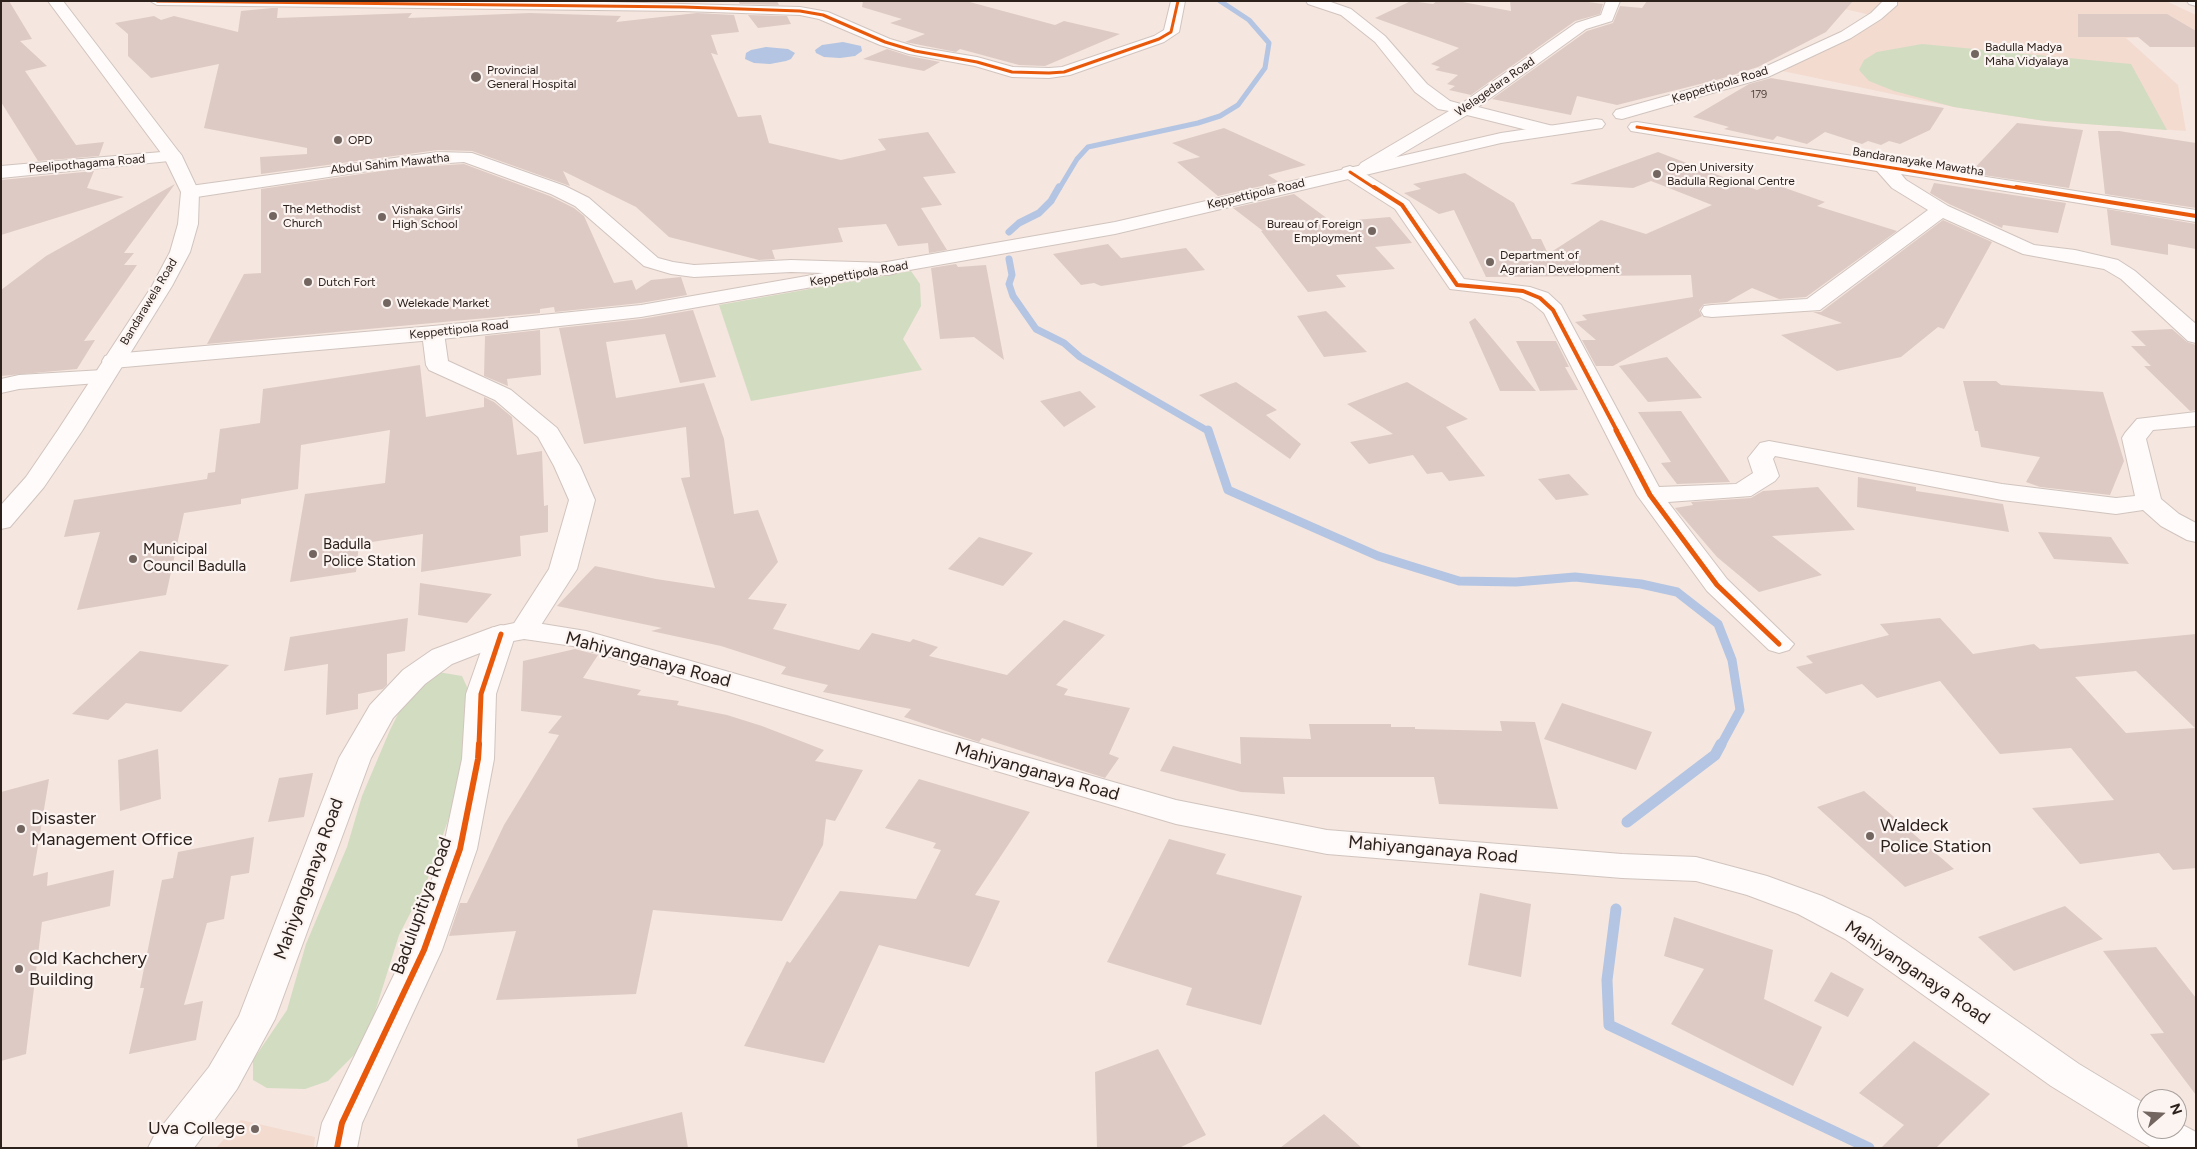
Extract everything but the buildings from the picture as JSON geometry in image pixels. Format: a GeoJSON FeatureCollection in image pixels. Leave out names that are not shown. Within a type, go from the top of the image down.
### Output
{"type":"FeatureCollection","features":[{"type":"Feature","properties":{"kind":"main road","name":"Bandarawela Road"},"geometry":{"type":"LineString","coordinates":[[1,521],[35,482],[162,286],[180,252],[188,224],[190,192],[173,156],[55,1]]}},
{"type":"Feature","properties":{"kind":"main road"},"geometry":{"type":"LineString","coordinates":[[157,1],[692,7],[800,11],[823,15],[885,42],[915,51],[977,62],[1012,72],[1049,73],[1064,72],[1159,39],[1171,32],[1178,1]]}},
{"type":"Feature","properties":{"kind":"main road"},"geometry":{"type":"LineString","coordinates":[[1313,1],[1346,12],[1380,39],[1421,88],[1444,105],[1514,120],[1547,130]]}},
{"type":"Feature","properties":{"kind":"main road","name":"Welagedara Road"},"geometry":{"type":"LineString","coordinates":[[1359,170],[1463,110],[1581,26],[1607,18],[1613,1]]}},
{"type":"Feature","properties":{"kind":"main road","name":"Keppettipola Road"},"geometry":{"type":"LineString","coordinates":[[1,386],[108,370],[641,311],[1115,228],[1501,138],[1547,130],[1611,124],[1762,74],[1846,35],[1876,16],[1890,4],[1890,1]]}},
{"type":"Feature","properties":{"kind":"main road","name":"Bandaranayake Mawatha"},"geometry":{"type":"LineString","coordinates":[[1611,124],[1640,122],[1638,128],[2196,216]]}},
{"type":"Feature","properties":{"kind":"main road","name":"Peelipothagama Road"},"geometry":{"type":"LineString","coordinates":[[1,172],[173,156]]}},
{"type":"Feature","properties":{"kind":"main road","name":"Abdul Sahim Mawatha"},"geometry":{"type":"LineString","coordinates":[[190,192],[401,160],[466,157],[558,190],[582,202],[651,262],[671,268],[694,271],[792,266],[889,269]]}},
{"type":"Feature","properties":{"kind":"main road"},"geometry":{"type":"LineString","coordinates":[[1882,165],[1899,184],[1941,210],[2030,250],[2075,256],[2110,264],[2128,275],[2196,336]]}},
{"type":"Feature","properties":{"kind":"main road"},"geometry":{"type":"LineString","coordinates":[[1359,170],[1402,206],[1458,285],[1523,291],[1540,298],[1553,310],[1650,495],[1717,585],[1779,644]]}},
{"type":"Feature","properties":{"kind":"main road"},"geometry":{"type":"LineString","coordinates":[[1712,311],[1812,305],[1941,210]]}},
{"type":"Feature","properties":{"kind":"main road","name":"Badulupitiya Road"},"geometry":{"type":"LineString","coordinates":[[337,1148],[342,1123],[424,950],[460,849],[478,759],[480,694],[512,632],[563,569],[582,500],[567,466],[548,433],[504,395],[436,365],[433,333]]}},
{"type":"Feature","properties":{"kind":"main road"},"geometry":{"type":"LineString","coordinates":[[2196,419],[2146,424],[2134,438],[2149,502],[2170,520],[2196,534]]}},
{"type":"Feature","properties":{"kind":"main road"},"geometry":{"type":"LineString","coordinates":[[1650,495],[1742,491],[1766,476],[1760,458],[1769,448],[2002,492],[2116,506],[2149,502]]}},
{"type":"Feature","properties":{"kind":"main road","name":"Mahiyanganaya Road"},"geometry":{"type":"LineString","coordinates":[[168,1148],[178,1138],[223,1078],[256,1019],[355,758],[381,712],[414,676],[442,657],[512,632],[576,638],[1176,812],[1327,842],[1622,866],[1696,869],[1755,885],[1810,905],[1858,929],[2065,1075],[2137,1119]]}},
{"type":"Feature","properties":{"kind":"main road"},"geometry":{"type":"LineString","coordinates":[[2172,1139],[2189,1148]]}},
{"type":"Feature","properties":{"kind":"shaded area","name":"Badulla Madya Maha Vidyalaya"},"geometry":{"type":"Polygon","coordinates":[[[1810,1],[2166,1],[2196,15],[2196,35],[2126,38],[2178,85],[2186,131],[2045,121],[1954,107],[1773,69],[1875,16],[1810,1]]]}},
{"type":"Feature","properties":{"kind":"shaded area","name":"Uva College"},"geometry":{"type":"Polygon","coordinates":[[[241,1120],[315,1137],[314,1148],[216,1148],[241,1120]]]}},
{"type":"Feature","properties":{"kind":"green space"},"geometry":{"type":"Polygon","coordinates":[[[1922,44],[2131,64],[2167,130],[2045,121],[1954,107],[1894,91],[1869,81],[1859,70],[1864,60],[1877,52],[1922,44]]]}},
{"type":"Feature","properties":{"kind":"green space"},"geometry":{"type":"Polygon","coordinates":[[[911,271],[920,284],[921,306],[903,339],[922,370],[751,401],[719,305],[911,271]]]}},
{"type":"Feature","properties":{"kind":"green space"},"geometry":{"type":"Polygon","coordinates":[[[438,672],[462,676],[472,698],[463,777],[427,881],[399,935],[365,1044],[328,1081],[305,1089],[267,1088],[253,1080],[253,1060],[287,1010],[306,944],[347,847],[362,796],[390,730],[406,698],[438,672]]]}},
{"type":"Feature","properties":{"kind":"water"},"geometry":{"type":"Polygon","coordinates":[[[843,42],[861,46],[862,51],[855,56],[840,58],[824,57],[816,53],[815,50],[822,45],[843,42]]]}},
{"type":"Feature","properties":{"kind":"water"},"geometry":{"type":"Polygon","coordinates":[[[766,47],[788,49],[795,53],[791,59],[770,64],[754,63],[745,59],[746,53],[751,50],[766,47]]]}},
{"type":"Feature","properties":{"kind":"waterway"},"geometry":{"type":"LineString","coordinates":[[1059,189],[1077,159],[1088,147],[1198,123],[1220,116],[1238,105],[1265,68],[1269,43],[1249,20],[1220,1]]}},
{"type":"Feature","properties":{"kind":"waterway"},"geometry":{"type":"LineString","coordinates":[[1009,232],[1019,223],[1039,213],[1051,201],[1059,187]]}},
{"type":"Feature","properties":{"kind":"waterway"},"geometry":{"type":"LineString","coordinates":[[1009,259],[1012,275],[1009,284],[1013,296],[1036,329],[1064,343],[1080,357],[1208,431]]}},
{"type":"Feature","properties":{"kind":"waterway"},"geometry":{"type":"LineString","coordinates":[[1208,430],[1228,490],[1378,556],[1459,581],[1516,582],[1575,577],[1641,584],[1677,592],[1718,624],[1732,660],[1740,710],[1721,745]]}},
{"type":"Feature","properties":{"kind":"waterway"},"geometry":{"type":"LineString","coordinates":[[1627,822],[1715,755],[1721,744]]}},
{"type":"Feature","properties":{"kind":"waterway"},"geometry":{"type":"LineString","coordinates":[[1616,909],[1607,980],[1609,1025],[1869,1148]]}},
{"type":"Feature","properties":{"kind":"cycle path"},"geometry":{"type":"LineString","coordinates":[[157,1],[683,7],[800,11],[823,15],[885,42],[915,51],[977,62],[1012,72],[1049,73],[1064,72],[1159,39],[1171,32],[1178,1]]}},
{"type":"Feature","properties":{"kind":"cycle path"},"geometry":{"type":"LineString","coordinates":[[1637,127],[2196,216]]}},
{"type":"Feature","properties":{"kind":"cycle path"},"geometry":{"type":"LineString","coordinates":[[1350,172],[1402,205],[1457,285],[1523,291],[1540,298],[1553,310],[1650,495],[1717,585],[1779,644]]}},
{"type":"Feature","properties":{"kind":"cycle path"},"geometry":{"type":"LineString","coordinates":[[337,1148],[342,1123],[424,950],[460,849],[478,759],[481,694],[501,634]]}},
{"type":"Feature","properties":{"kind":"place","name":"Badulla Madya Maha Vidyalaya"},"geometry":{"type":"Point","coordinates":[1975,54]}},
{"type":"Feature","properties":{"kind":"place","name":"Provincial General Hospital"},"geometry":{"type":"Point","coordinates":[476,77]}},
{"type":"Feature","properties":{"kind":"place","name":"OPD"},"geometry":{"type":"Point","coordinates":[338,140]}},
{"type":"Feature","properties":{"kind":"place","name":"Open University Badulla Regional Centre"},"geometry":{"type":"Point","coordinates":[1657,174]}},
{"type":"Feature","properties":{"kind":"place","name":"The Methodist Church"},"geometry":{"type":"Point","coordinates":[273,216]}},
{"type":"Feature","properties":{"kind":"place","name":"Vishaka Girls' High School"},"geometry":{"type":"Point","coordinates":[382,217]}},
{"type":"Feature","properties":{"kind":"place","name":"Bureau of Foreign Employment"},"geometry":{"type":"Point","coordinates":[1372,231]}},
{"type":"Feature","properties":{"kind":"place","name":"Department of Agrarian Development"},"geometry":{"type":"Point","coordinates":[1490,262]}},
{"type":"Feature","properties":{"kind":"place","name":"Dutch Fort"},"geometry":{"type":"Point","coordinates":[308,282]}},
{"type":"Feature","properties":{"kind":"place","name":"Welekade Market"},"geometry":{"type":"Point","coordinates":[387,303]}},
{"type":"Feature","properties":{"kind":"place","name":"Badulla Police Station"},"geometry":{"type":"Point","coordinates":[313,554]}},
{"type":"Feature","properties":{"kind":"place","name":"Municipal Council Badulla"},"geometry":{"type":"Point","coordinates":[133,559]}},
{"type":"Feature","properties":{"kind":"place","name":"Disaster Management Office"},"geometry":{"type":"Point","coordinates":[21,829]}},
{"type":"Feature","properties":{"kind":"place","name":"Waldeck Police Station"},"geometry":{"type":"Point","coordinates":[1870,836]}},
{"type":"Feature","properties":{"kind":"place","name":"Old Kachchery Building"},"geometry":{"type":"Point","coordinates":[19,969]}},
{"type":"Feature","properties":{"kind":"place","name":"Uva College"},"geometry":{"type":"Point","coordinates":[255,1129]}}]}
